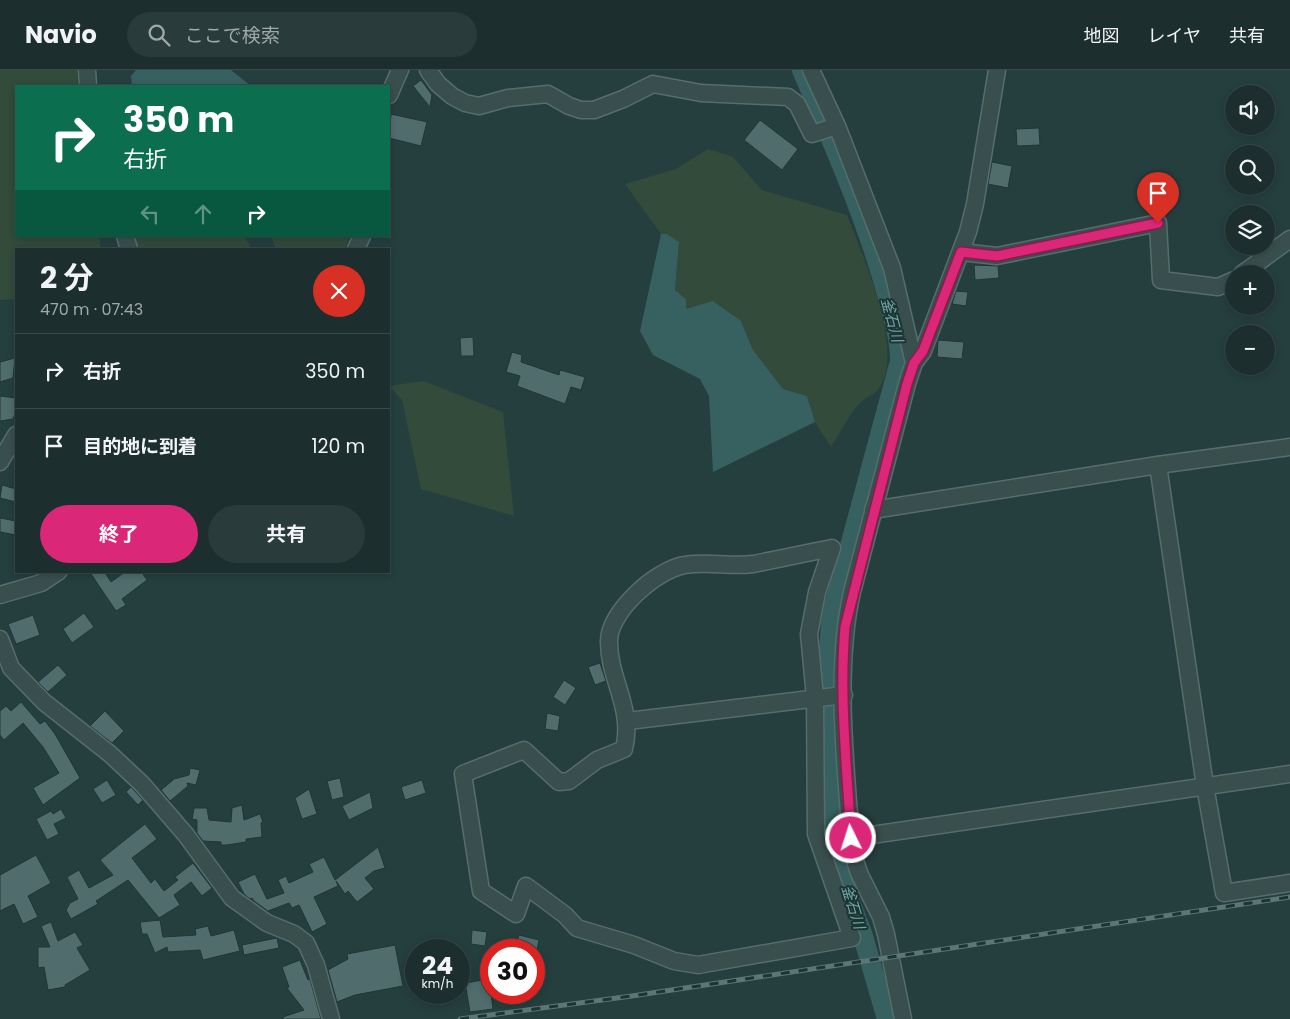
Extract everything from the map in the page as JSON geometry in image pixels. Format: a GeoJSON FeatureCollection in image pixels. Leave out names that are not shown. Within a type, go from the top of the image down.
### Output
{"type":"FeatureCollection","features":[{"type":"Feature","properties":{"kind":"street"},"geometry":{"type":"LineString","coordinates":[[88,70],[88,85]]}},
{"type":"Feature","properties":{"kind":"street"},"geometry":{"type":"LineString","coordinates":[[390,94],[400,70]]}},
{"type":"Feature","properties":{"kind":"street"},"geometry":{"type":"LineString","coordinates":[[428,70],[438,84],[452,96],[465,104],[479,106],[508,98],[548,94],[569,106],[581,110],[594,110],[623,99],[653,84],[701,93],[788,97],[797,104],[812,134],[837,126]]}},
{"type":"Feature","properties":{"kind":"street"},"geometry":{"type":"LineString","coordinates":[[811,70],[837,126],[892,268],[914,363]]}},
{"type":"Feature","properties":{"kind":"street"},"geometry":{"type":"LineString","coordinates":[[903,1019],[886,934],[881,917],[859,874],[851,838],[840,695],[845,627],[874,510],[914,363],[923,351],[961,252],[975,204],[997,70]]}},
{"type":"Feature","properties":{"kind":"street"},"geometry":{"type":"LineString","coordinates":[[961,252],[997,256],[1158,223],[1161,280],[1218,287],[1225,284]]}},
{"type":"Feature","properties":{"kind":"street"},"geometry":{"type":"LineString","coordinates":[[1254,265],[1290,239]]}},
{"type":"Feature","properties":{"kind":"street"},"geometry":{"type":"LineString","coordinates":[[6,456],[15,437]]}},
{"type":"Feature","properties":{"kind":"street"},"geometry":{"type":"LineString","coordinates":[[874,510],[1158,465],[1290,447]]}},
{"type":"Feature","properties":{"kind":"street"},"geometry":{"type":"LineString","coordinates":[[1158,465],[1205,786],[1224,893],[1290,883]]}},
{"type":"Feature","properties":{"kind":"street"},"geometry":{"type":"LineString","coordinates":[[832,548],[817,592],[809,634],[817,697],[816,834],[852,938],[698,965],[674,961],[634,945],[577,928],[565,915],[526,886],[516,914],[481,891],[463,774],[524,750],[559,782],[569,781],[597,760],[624,749],[628,721],[610,660],[608,639],[618,616],[636,590],[684,565],[752,564],[832,548]]}},
{"type":"Feature","properties":{"kind":"street"},"geometry":{"type":"LineString","coordinates":[[0,595],[41,583],[56,573]]}},
{"type":"Feature","properties":{"kind":"street"},"geometry":{"type":"LineString","coordinates":[[0,639],[5,672],[110,754],[142,784],[186,835],[232,898],[267,923],[294,934],[306,943],[316,965],[331,1019]]}},
{"type":"Feature","properties":{"kind":"street"},"geometry":{"type":"LineString","coordinates":[[628,721],[840,695]]}},
{"type":"Feature","properties":{"kind":"street"},"geometry":{"type":"LineString","coordinates":[[851,838],[1290,774]]}},
{"type":"Feature","properties":{"kind":"street"},"geometry":{"type":"LineString","coordinates":[[904,979],[913,1019]]}},
{"type":"Feature","properties":{"kind":"green space"},"geometry":{"type":"Polygon","coordinates":[[[0,70],[77,70],[78,85],[15,85],[15,237],[99,237],[101,248],[15,248],[15,299],[0,300],[0,70]]]}},
{"type":"Feature","properties":{"kind":"green space"},"geometry":{"type":"Polygon","coordinates":[[[708,149],[733,157],[762,190],[847,215],[878,299],[884,323],[887,366],[879,388],[856,408],[831,447],[815,422],[807,396],[783,389],[753,350],[741,321],[686,310],[686,299],[675,290],[679,242],[667,234],[661,234],[625,184],[676,169],[708,149]]]}},
{"type":"Feature","properties":{"kind":"green space"},"geometry":{"type":"Polygon","coordinates":[[[130,237],[245,237],[251,248],[132,248],[130,237]]]}},
{"type":"Feature","properties":{"kind":"green space"},"geometry":{"type":"Polygon","coordinates":[[[271,237],[350,237],[345,248],[276,248],[271,237]]]}},
{"type":"Feature","properties":{"kind":"green space"},"geometry":{"type":"Polygon","coordinates":[[[423,381],[503,412],[514,516],[421,489],[402,400],[390,386],[423,381]]]}},
{"type":"Feature","properties":{"kind":"water"},"geometry":{"type":"Polygon","coordinates":[[[136,70],[231,70],[250,85],[132,85],[131,76],[136,70]]]}},
{"type":"Feature","properties":{"kind":"water"},"geometry":{"type":"Polygon","coordinates":[[[661,234],[667,234],[679,242],[675,290],[686,299],[686,309],[713,301],[741,321],[753,350],[783,389],[807,396],[815,422],[713,472],[709,396],[700,379],[653,355],[640,331],[661,234]]]}},
{"type":"Feature","properties":{"kind":"building"},"geometry":{"type":"Polygon","coordinates":[[[421,80],[432,95],[430,107],[413,86],[421,80]]]}},
{"type":"Feature","properties":{"kind":"building"},"geometry":{"type":"Polygon","coordinates":[[[391,114],[427,122],[421,146],[390,138],[391,114]]]}},
{"type":"Feature","properties":{"kind":"building"},"geometry":{"type":"Polygon","coordinates":[[[760,120],[798,149],[782,170],[744,140],[760,120]]]}},
{"type":"Feature","properties":{"kind":"building"},"geometry":{"type":"Polygon","coordinates":[[[1039,128],[1040,145],[1017,146],[1016,129],[1039,128]]]}},
{"type":"Feature","properties":{"kind":"building"},"geometry":{"type":"Polygon","coordinates":[[[992,162],[1012,166],[1008,188],[988,184],[992,162]]]}},
{"type":"Feature","properties":{"kind":"building"},"geometry":{"type":"Polygon","coordinates":[[[974,265],[998,266],[999,278],[975,280],[974,265]]]}},
{"type":"Feature","properties":{"kind":"building"},"geometry":{"type":"Polygon","coordinates":[[[956,291],[968,292],[966,306],[952,304],[956,291]]]}},
{"type":"Feature","properties":{"kind":"building"},"geometry":{"type":"Polygon","coordinates":[[[473,337],[474,356],[461,356],[460,338],[473,337]]]}},
{"type":"Feature","properties":{"kind":"building"},"geometry":{"type":"Polygon","coordinates":[[[938,340],[964,342],[962,359],[937,357],[938,340]]]}},
{"type":"Feature","properties":{"kind":"building"},"geometry":{"type":"Polygon","coordinates":[[[512,352],[522,355],[521,362],[559,375],[560,370],[585,377],[581,390],[571,387],[565,404],[517,386],[520,376],[506,372],[512,352]]]}},
{"type":"Feature","properties":{"kind":"building"},"geometry":{"type":"Polygon","coordinates":[[[15,358],[13,378],[0,382],[0,362],[15,358]]]}},
{"type":"Feature","properties":{"kind":"building"},"geometry":{"type":"Polygon","coordinates":[[[0,396],[15,398],[13,419],[0,421],[0,396]]]}},
{"type":"Feature","properties":{"kind":"building"},"geometry":{"type":"Polygon","coordinates":[[[2,485],[15,489],[15,502],[0,498],[2,485]]]}},
{"type":"Feature","properties":{"kind":"building"},"geometry":{"type":"Polygon","coordinates":[[[0,518],[15,521],[15,535],[0,532],[0,518]]]}},
{"type":"Feature","properties":{"kind":"building"},"geometry":{"type":"Polygon","coordinates":[[[90,573],[105,573],[111,582],[123,573],[142,573],[147,580],[122,599],[126,605],[116,611],[90,573]]]}},
{"type":"Feature","properties":{"kind":"building"},"geometry":{"type":"Polygon","coordinates":[[[84,613],[94,627],[72,643],[63,629],[84,613]]]}},
{"type":"Feature","properties":{"kind":"building"},"geometry":{"type":"Polygon","coordinates":[[[33,615],[40,635],[16,644],[8,624],[33,615]]]}},
{"type":"Feature","properties":{"kind":"building"},"geometry":{"type":"Polygon","coordinates":[[[600,663],[606,681],[595,685],[588,667],[600,663]]]}},
{"type":"Feature","properties":{"kind":"building"},"geometry":{"type":"Polygon","coordinates":[[[58,665],[67,675],[48,692],[38,682],[58,665]]]}},
{"type":"Feature","properties":{"kind":"building"},"geometry":{"type":"Polygon","coordinates":[[[564,680],[576,688],[565,705],[553,697],[564,680]]]}},
{"type":"Feature","properties":{"kind":"building"},"geometry":{"type":"Polygon","coordinates":[[[21,702],[40,724],[45,721],[55,734],[80,778],[43,805],[33,788],[59,773],[43,747],[23,723],[4,740],[0,735],[0,711],[6,706],[11,711],[21,702]]]}},
{"type":"Feature","properties":{"kind":"building"},"geometry":{"type":"Polygon","coordinates":[[[105,711],[124,731],[112,743],[90,726],[105,711]]]}},
{"type":"Feature","properties":{"kind":"building"},"geometry":{"type":"Polygon","coordinates":[[[547,713],[560,716],[558,731],[545,729],[547,713]]]}},
{"type":"Feature","properties":{"kind":"building"},"geometry":{"type":"Polygon","coordinates":[[[190,768],[200,770],[196,785],[187,783],[188,786],[170,801],[161,790],[173,780],[170,780],[189,775],[190,768]]]}},
{"type":"Feature","properties":{"kind":"building"},"geometry":{"type":"Polygon","coordinates":[[[340,778],[344,797],[332,800],[327,781],[340,778]]]}},
{"type":"Feature","properties":{"kind":"building"},"geometry":{"type":"Polygon","coordinates":[[[107,780],[116,795],[102,803],[93,789],[107,780]]]}},
{"type":"Feature","properties":{"kind":"building"},"geometry":{"type":"Polygon","coordinates":[[[422,780],[426,793],[405,800],[401,787],[422,780]]]}},
{"type":"Feature","properties":{"kind":"building"},"geometry":{"type":"Polygon","coordinates":[[[131,787],[143,800],[138,805],[126,792],[131,787]]]}},
{"type":"Feature","properties":{"kind":"building"},"geometry":{"type":"Polygon","coordinates":[[[309,789],[317,814],[302,819],[295,798],[309,789]]]}},
{"type":"Feature","properties":{"kind":"building"},"geometry":{"type":"Polygon","coordinates":[[[370,792],[373,808],[349,820],[342,806],[370,792]]]}},
{"type":"Feature","properties":{"kind":"building"},"geometry":{"type":"Polygon","coordinates":[[[242,805],[244,820],[260,814],[263,822],[261,823],[262,837],[246,839],[246,842],[227,845],[221,845],[221,842],[203,841],[197,833],[197,820],[192,819],[194,808],[207,808],[209,820],[231,822],[232,808],[242,805]]]}},
{"type":"Feature","properties":{"kind":"building"},"geometry":{"type":"Polygon","coordinates":[[[61,809],[66,818],[54,824],[59,834],[47,840],[36,819],[51,811],[53,814],[61,809]]]}},
{"type":"Feature","properties":{"kind":"building"},"geometry":{"type":"Polygon","coordinates":[[[145,824],[157,839],[132,858],[151,883],[155,879],[164,891],[178,880],[175,877],[193,863],[212,888],[202,896],[191,882],[174,895],[180,905],[159,918],[128,880],[96,901],[98,904],[71,919],[66,910],[70,903],[78,899],[67,877],[79,870],[89,888],[113,875],[100,860],[145,824]]]}},
{"type":"Feature","properties":{"kind":"building"},"geometry":{"type":"Polygon","coordinates":[[[378,847],[385,868],[374,871],[365,878],[374,889],[357,902],[348,891],[345,894],[336,881],[338,886],[314,897],[327,924],[312,932],[299,905],[292,908],[289,903],[268,911],[244,894],[238,882],[255,874],[267,899],[284,893],[278,880],[286,876],[289,883],[313,872],[309,864],[324,857],[335,880],[378,847]]]}},
{"type":"Feature","properties":{"kind":"building"},"geometry":{"type":"Polygon","coordinates":[[[36,855],[51,883],[28,896],[38,917],[23,924],[14,904],[0,911],[0,875],[36,855]]]}},
{"type":"Feature","properties":{"kind":"building"},"geometry":{"type":"Polygon","coordinates":[[[160,920],[163,937],[196,935],[195,929],[208,926],[211,936],[234,930],[240,951],[203,960],[200,950],[168,952],[167,947],[155,953],[147,934],[142,934],[140,922],[160,920]]]}},
{"type":"Feature","properties":{"kind":"building"},"geometry":{"type":"Polygon","coordinates":[[[51,922],[58,941],[75,932],[83,945],[77,948],[90,970],[65,985],[65,987],[48,990],[44,967],[38,968],[38,947],[50,947],[41,926],[51,922]]]}},
{"type":"Feature","properties":{"kind":"building"},"geometry":{"type":"Polygon","coordinates":[[[472,930],[487,932],[486,939],[480,939],[480,945],[471,944],[472,930]]]}},
{"type":"Feature","properties":{"kind":"building"},"geometry":{"type":"Polygon","coordinates":[[[519,935],[535,939],[518,939],[519,935]]]}},
{"type":"Feature","properties":{"kind":"building"},"geometry":{"type":"Polygon","coordinates":[[[277,938],[279,948],[244,955],[242,945],[277,938]]]}},
{"type":"Feature","properties":{"kind":"building"},"geometry":{"type":"Polygon","coordinates":[[[395,945],[403,986],[355,995],[337,1002],[328,970],[348,959],[347,954],[395,945]]]}},
{"type":"Feature","properties":{"kind":"building"},"geometry":{"type":"Polygon","coordinates":[[[300,960],[308,980],[310,979],[321,1019],[283,1019],[283,1017],[304,1010],[287,988],[289,987],[282,967],[300,960]]]}},
{"type":"Feature","properties":{"kind":"building"},"geometry":{"type":"Polygon","coordinates":[[[480,980],[480,1004],[492,1004],[493,1009],[470,1012],[470,982],[480,980]]]}},
{"type":"Feature","properties":{"kind":"waterway","name":"釜石川"},"geometry":{"type":"LineString","coordinates":[[802,70],[848,181],[879,265],[892,311],[900,352],[900,361],[834,605],[827,676],[829,771],[834,848],[847,894],[862,933],[887,1019]]}},
{"type":"Feature","properties":{"kind":"railway"},"geometry":{"type":"LineString","coordinates":[[460,1019],[632,996],[1290,897]]}},
{"type":"Feature","properties":{"kind":"route"},"geometry":{"type":"LineString","coordinates":[[851,838],[844,694],[843,652],[845,627],[852,592],[907,384],[914,363],[923,351],[961,252],[997,256],[1158,223]]}}]}
